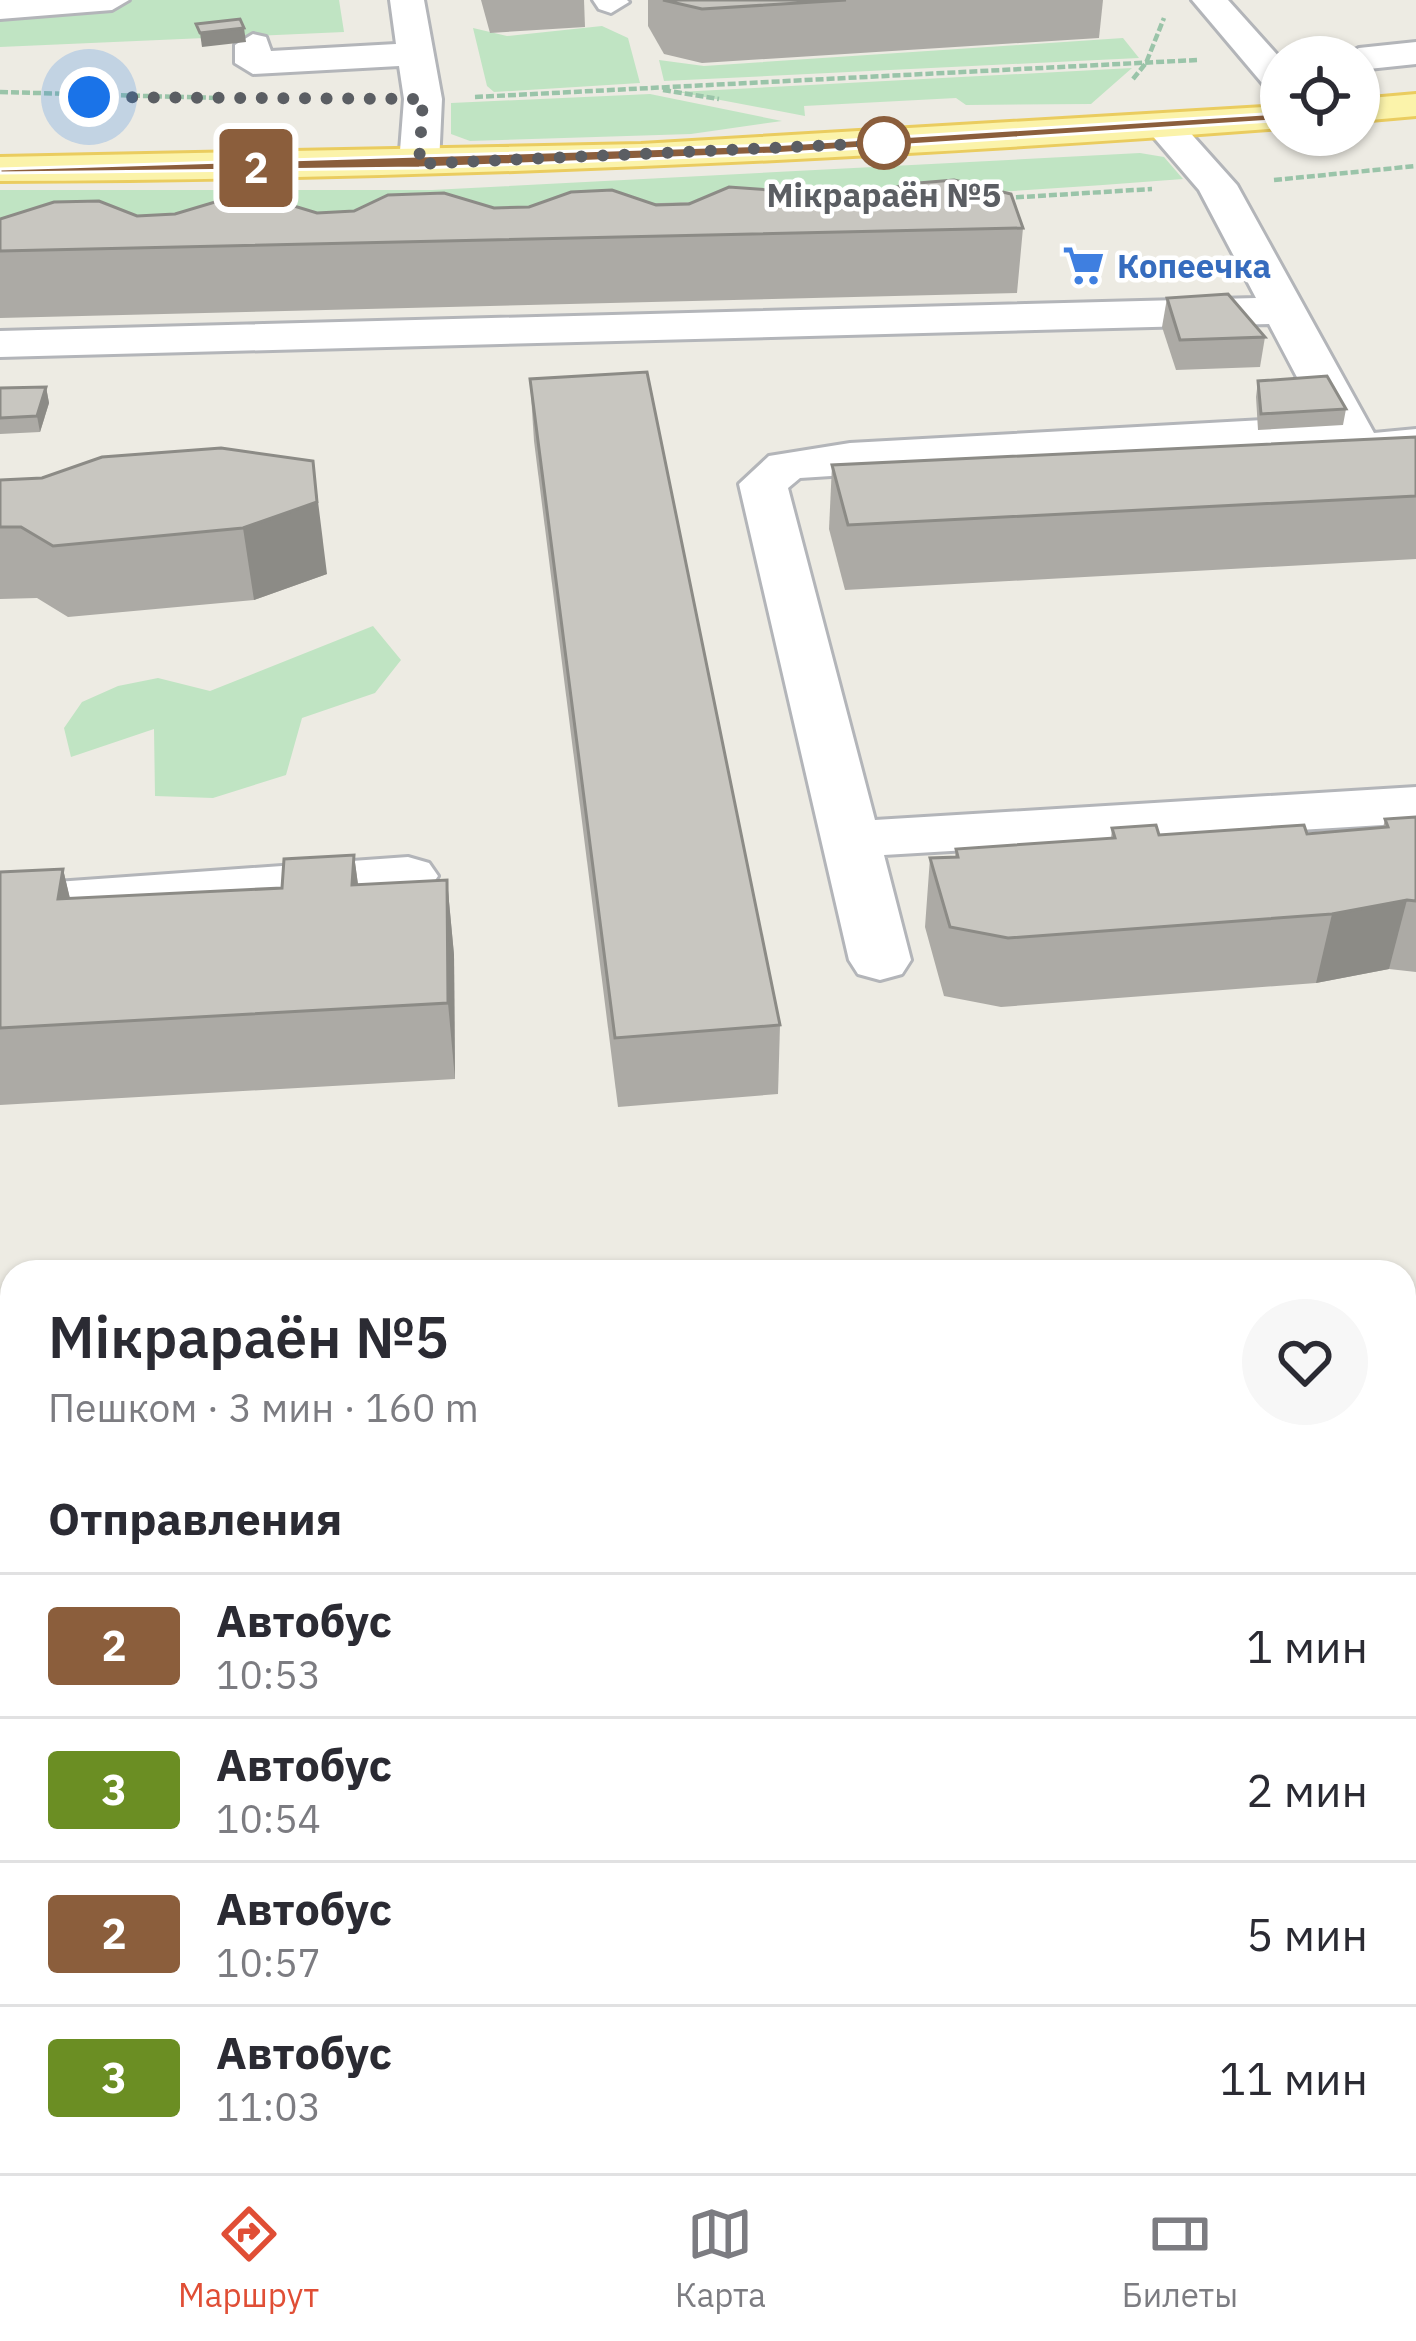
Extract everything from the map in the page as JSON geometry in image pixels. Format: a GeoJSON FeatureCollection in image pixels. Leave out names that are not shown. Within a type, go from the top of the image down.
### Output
{"type":"FeatureCollection","features":[{"type":"Feature","properties":{"kind":"main road"},"geometry":{"type":"LineString","coordinates":[[1380,108],[1416,105]]}},
{"type":"Feature","properties":{"kind":"main road"},"geometry":{"type":"LineString","coordinates":[[0,169],[419,164],[1260,119]]}},
{"type":"Feature","properties":{"kind":"street"},"geometry":{"type":"LineString","coordinates":[[22,4],[112,0]]}},
{"type":"Feature","properties":{"kind":"street"},"geometry":{"type":"LineString","coordinates":[[407,0],[423,99],[419,164]]}},
{"type":"Feature","properties":{"kind":"street"},"geometry":{"type":"LineString","coordinates":[[1209,0],[1260,54]]}},
{"type":"Feature","properties":{"kind":"street"},"geometry":{"type":"LineString","coordinates":[[253,45],[253,63],[416,54]]}},
{"type":"Feature","properties":{"kind":"street"},"geometry":{"type":"LineString","coordinates":[[1380,56],[1416,53]]}},
{"type":"Feature","properties":{"kind":"street"},"geometry":{"type":"LineString","coordinates":[[1163,126],[1217,185],[1359,449],[1416,443]]}},
{"type":"Feature","properties":{"kind":"street"},"geometry":{"type":"LineString","coordinates":[[0,344],[1283,310]]}},
{"type":"Feature","properties":{"kind":"street"},"geometry":{"type":"LineString","coordinates":[[880,960],[855,839],[763,484],[786,466],[850,457],[1348,429]]}},
{"type":"Feature","properties":{"kind":"street"},"geometry":{"type":"LineString","coordinates":[[855,839],[1416,805]]}},
{"type":"Feature","properties":{"kind":"street"},"geometry":{"type":"LineString","coordinates":[[0,905],[408,876]]}},
{"type":"Feature","properties":{"kind":"path"},"geometry":{"type":"LineString","coordinates":[[423,99],[1260,67]]}},
{"type":"Feature","properties":{"kind":"path"},"geometry":{"type":"LineString","coordinates":[[0,92],[232,98]]}},
{"type":"Feature","properties":{"kind":"path"},"geometry":{"type":"LineString","coordinates":[[998,199],[1416,166]]}},
{"type":"Feature","properties":{"kind":"green space"},"geometry":{"type":"Polygon","coordinates":[[[0,0],[339,0],[344,32],[0,47],[0,0]]]}},
{"type":"Feature","properties":{"kind":"green space"},"geometry":{"type":"Polygon","coordinates":[[[602,26],[628,38],[640,83],[494,92],[487,86],[473,28],[507,36],[602,26]]]}},
{"type":"Feature","properties":{"kind":"green space"},"geometry":{"type":"Polygon","coordinates":[[[1123,38],[1139,58],[664,81],[659,60],[704,66],[1123,38]]]}},
{"type":"Feature","properties":{"kind":"green space"},"geometry":{"type":"Polygon","coordinates":[[[1132,68],[1091,104],[966,105],[956,98],[804,106],[805,116],[678,92],[1132,68]]]}},
{"type":"Feature","properties":{"kind":"green space"},"geometry":{"type":"Polygon","coordinates":[[[650,94],[782,121],[691,134],[470,141],[451,134],[451,103],[650,94]]]}},
{"type":"Feature","properties":{"kind":"green space"},"geometry":{"type":"Polygon","coordinates":[[[1140,153],[1164,157],[1183,179],[592,210],[0,220],[0,190],[432,190],[1140,153]]]}},
{"type":"Feature","properties":{"kind":"green space"},"geometry":{"type":"Polygon","coordinates":[[[373,626],[401,660],[375,693],[302,718],[286,775],[213,798],[155,796],[154,729],[71,757],[64,728],[82,702],[118,686],[158,678],[210,691],[373,626]]]}},
{"type":"Feature","properties":{"kind":"building"},"geometry":{"type":"Polygon","coordinates":[[[663,0],[846,0],[702,9],[663,0]]]}},
{"type":"Feature","properties":{"kind":"building"},"geometry":{"type":"Polygon","coordinates":[[[240,19],[244,28],[200,33],[196,24],[240,19]]]}},
{"type":"Feature","properties":{"kind":"building"},"geometry":{"type":"Polygon","coordinates":[[[954,180],[1011,194],[1023,228],[0,251],[0,219],[54,202],[99,201],[137,216],[175,214],[225,199],[271,199],[317,213],[354,211],[388,195],[444,193],[494,208],[529,207],[571,192],[612,190],[656,205],[689,204],[729,187],[867,197],[906,184],[954,180]]]}},
{"type":"Feature","properties":{"kind":"building"},"geometry":{"type":"Polygon","coordinates":[[[1228,294],[1265,337],[1180,340],[1167,298],[1228,294]]]}},
{"type":"Feature","properties":{"kind":"building"},"geometry":{"type":"Polygon","coordinates":[[[647,372],[780,1025],[615,1038],[530,379],[647,372]]]}},
{"type":"Feature","properties":{"kind":"building"},"geometry":{"type":"Polygon","coordinates":[[[1327,376],[1346,409],[1261,414],[1258,381],[1327,376]]]}},
{"type":"Feature","properties":{"kind":"building"},"geometry":{"type":"Polygon","coordinates":[[[46,387],[37,416],[0,418],[0,388],[46,387]]]}},
{"type":"Feature","properties":{"kind":"building"},"geometry":{"type":"Polygon","coordinates":[[[1416,437],[1416,496],[848,525],[832,465],[1416,437]]]}},
{"type":"Feature","properties":{"kind":"building"},"geometry":{"type":"Polygon","coordinates":[[[221,448],[313,461],[317,502],[243,528],[53,546],[21,527],[0,527],[0,480],[42,478],[102,457],[221,448]]]}},
{"type":"Feature","properties":{"kind":"building"},"geometry":{"type":"Polygon","coordinates":[[[1416,817],[1416,901],[1332,914],[1008,938],[950,927],[930,858],[958,857],[956,849],[1115,838],[1112,828],[1156,825],[1159,835],[1304,825],[1307,834],[1388,827],[1385,819],[1416,817]]]}},
{"type":"Feature","properties":{"kind":"building"},"geometry":{"type":"Polygon","coordinates":[[[354,855],[352,885],[447,880],[448,1003],[0,1028],[0,872],[63,869],[58,899],[282,888],[284,859],[354,855]]]}},
{"type":"Feature","properties":{"kind":"bus line","name":"2"},"geometry":{"type":"LineString","coordinates":[[0,169],[419,164],[772,149],[1260,119]]}},
{"type":"Feature","properties":{"kind":"place","name":"Мікрараён №5"},"geometry":{"type":"Point","coordinates":[884,143]}},
{"type":"Feature","properties":{"kind":"place","name":"Копеечка"},"geometry":{"type":"Point","coordinates":[1083,265]}},
{"type":"Feature","properties":{"kind":"route"},"geometry":{"type":"LineString","coordinates":[[89,97],[423,99],[419,164],[902,142],[884,143]]}}]}
